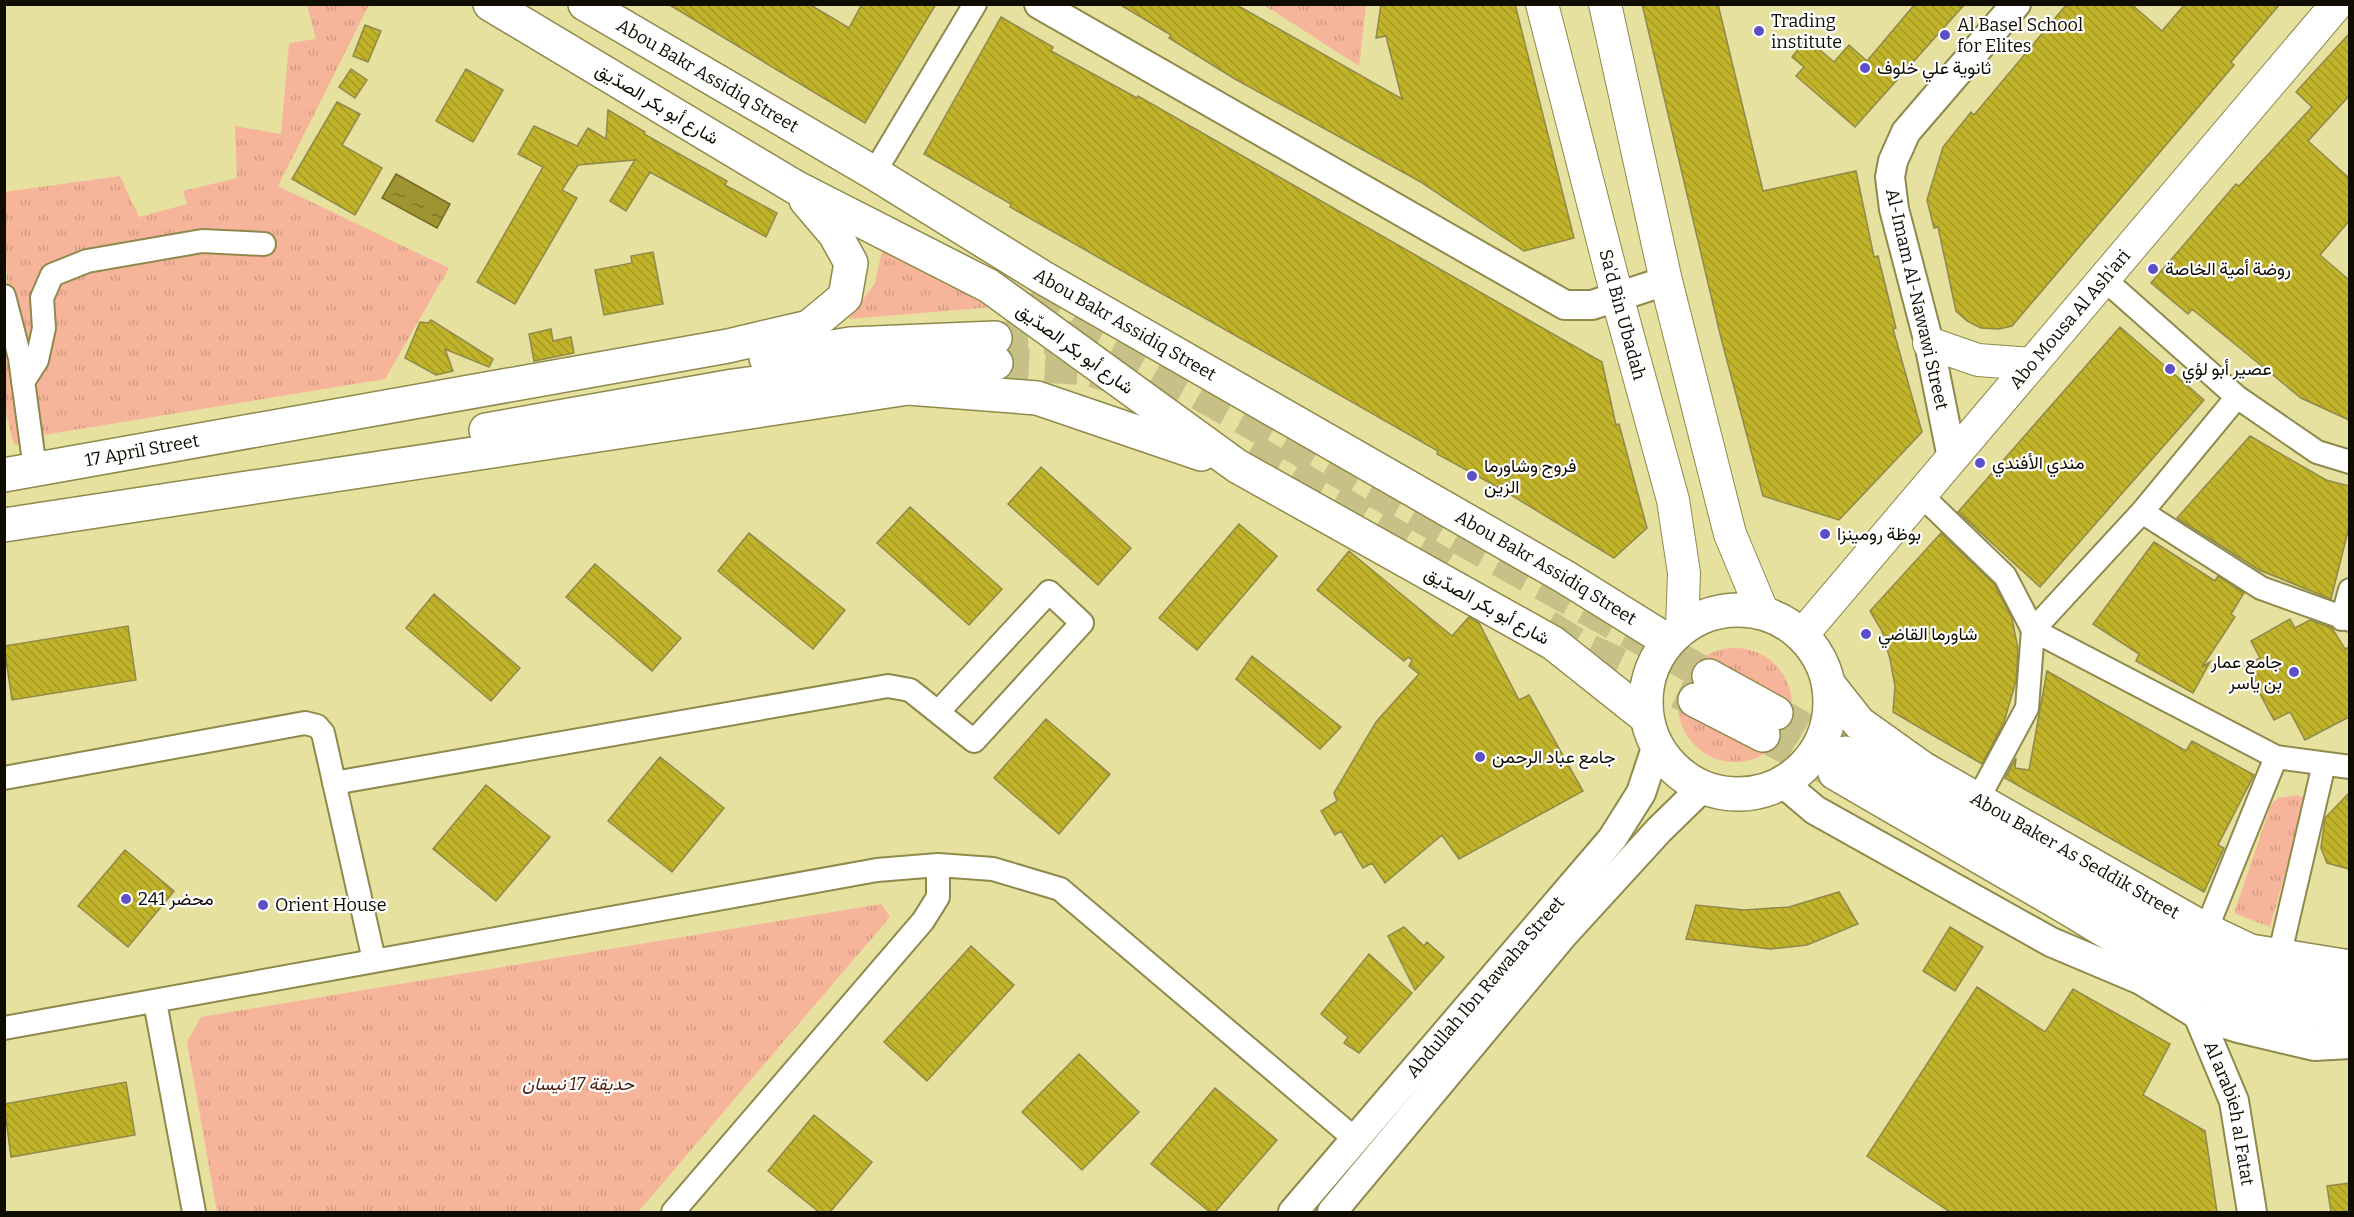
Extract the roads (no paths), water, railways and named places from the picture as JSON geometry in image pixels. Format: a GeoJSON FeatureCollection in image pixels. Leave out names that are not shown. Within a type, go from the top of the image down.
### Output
{"type":"FeatureCollection","features":[{"type":"Feature","properties":{"kind":"main road","name":"شارع أبو بكر الصدّيق"},"geometry":{"type":"LineString","coordinates":[[490,4],[795,187],[989,286],[1237,466],[1552,643],[1646,717]]}},
{"type":"Feature","properties":{"kind":"main road"},"geometry":{"type":"LineString","coordinates":[[530,4],[998,282]]}},
{"type":"Feature","properties":{"kind":"main road","name":"Abou Bakr Assidiq Street"},"geometry":{"type":"LineString","coordinates":[[585,4],[874,173],[1052,283],[1565,577],[1675,634]]}},
{"type":"Feature","properties":{"kind":"main road","name":"Sa'd Bin Ubadah"},"geometry":{"type":"LineString","coordinates":[[1542,4],[1617,296],[1673,500],[1684,573],[1675,634]]}},
{"type":"Feature","properties":{"kind":"main road"},"geometry":{"type":"LineString","coordinates":[[1605,4],[1666,281],[1730,534],[1763,613]]}},
{"type":"Feature","properties":{"kind":"main road","name":"Abo Mousa Al Ash'ari"},"geometry":{"type":"LineString","coordinates":[[1802,635],[2337,4]]}},
{"type":"Feature","properties":{"kind":"main road"},"geometry":{"type":"LineString","coordinates":[[277,426],[728,346],[809,327],[845,297],[851,263],[835,234],[795,187]]}},
{"type":"Feature","properties":{"kind":"main road"},"geometry":{"type":"LineString","coordinates":[[179,496],[343,455],[732,386],[996,351],[850,344],[562,391],[277,426]]}},
{"type":"Feature","properties":{"kind":"main road"},"geometry":{"type":"LineString","coordinates":[[1929,344],[1978,360],[2032,364]]}},
{"type":"Feature","properties":{"kind":"main road"},"geometry":{"type":"LineString","coordinates":[[4,525],[179,496],[908,388],[1036,398],[1237,466]]}},
{"type":"Feature","properties":{"kind":"main road","name":"17 April Street"},"geometry":{"type":"LineString","coordinates":[[20,472],[277,426]]}},
{"type":"Feature","properties":{"kind":"main road"},"geometry":{"type":"LineString","coordinates":[[1735,609],[1763,613],[1784,622],[1802,635],[1820,658],[1829,685],[1831,708],[1827,729],[1818,750],[1783,783],[1759,792],[1730,795],[1702,788],[1684,778],[1668,765],[1656,748],[1646,717],[1645,690],[1653,664],[1675,634],[1707,615],[1735,609]]}},
{"type":"Feature","properties":{"kind":"main road","name":"Abou Baker As Seddik Street"},"geometry":{"type":"LineString","coordinates":[[1829,685],[1859,723],[1922,768],[2206,930],[2250,951],[2349,967]]}},
{"type":"Feature","properties":{"kind":"main road"},"geometry":{"type":"LineString","coordinates":[[1702,688],[1769,724]]}},
{"type":"Feature","properties":{"kind":"main road"},"geometry":{"type":"LineString","coordinates":[[2349,991],[2332,992],[2267,984],[2198,956],[1840,763],[2187,977],[2265,1007],[2330,1017],[2349,1016]]}},
{"type":"Feature","properties":{"kind":"street"},"geometry":{"type":"LineString","coordinates":[[874,173],[975,4]]}},
{"type":"Feature","properties":{"kind":"street"},"geometry":{"type":"LineString","coordinates":[[1039,4],[1565,305],[1592,305],[1666,281]]}},
{"type":"Feature","properties":{"kind":"street","name":"Al-Imam Al-Nawawi Street"},"geometry":{"type":"LineString","coordinates":[[1952,458],[1929,344],[1891,193],[1893,161],[1906,132],[2016,4]]}},
{"type":"Feature","properties":{"kind":"street"},"geometry":{"type":"LineString","coordinates":[[23,382],[37,360],[44,327],[42,298],[52,275],[87,261],[202,241],[264,244]]}},
{"type":"Feature","properties":{"kind":"street"},"geometry":{"type":"LineString","coordinates":[[2104,279],[2237,397],[2317,452],[2349,462]]}},
{"type":"Feature","properties":{"kind":"street"},"geometry":{"type":"LineString","coordinates":[[4,296],[23,382],[20,472]]}},
{"type":"Feature","properties":{"kind":"street"},"geometry":{"type":"LineString","coordinates":[[2033,630],[2142,512],[2237,397]]}},
{"type":"Feature","properties":{"kind":"street"},"geometry":{"type":"LineString","coordinates":[[1921,495],[2005,576],[2033,630],[2027,708],[1977,801]]}},
{"type":"Feature","properties":{"kind":"street"},"geometry":{"type":"LineString","coordinates":[[2142,512],[2260,588],[2346,619],[2349,590]]}},
{"type":"Feature","properties":{"kind":"street"},"geometry":{"type":"LineString","coordinates":[[334,783],[888,686],[910,690],[974,741],[1082,622],[1049,592],[939,711]]}},
{"type":"Feature","properties":{"kind":"street"},"geometry":{"type":"LineString","coordinates":[[2033,630],[2276,758],[2349,767]]}},
{"type":"Feature","properties":{"kind":"street"},"geometry":{"type":"LineString","coordinates":[[4,778],[305,723],[317,726],[323,733],[374,960]]}},
{"type":"Feature","properties":{"kind":"street","name":"Abdullah Ibn Rawaha Street"},"geometry":{"type":"LineString","coordinates":[[1293,1212],[1612,839],[1641,793],[1656,748]]}},
{"type":"Feature","properties":{"kind":"street"},"geometry":{"type":"LineString","coordinates":[[2206,930],[2276,758]]}},
{"type":"Feature","properties":{"kind":"street"},"geometry":{"type":"LineString","coordinates":[[2279,957],[2324,764]]}},
{"type":"Feature","properties":{"kind":"street"},"geometry":{"type":"LineString","coordinates":[[1783,783],[1815,810],[2051,942],[2141,980],[2198,1015],[2238,1028],[2314,1046],[2349,1044]]}},
{"type":"Feature","properties":{"kind":"street","name":"Abdullah Ibn Rawaha Street"},"geometry":{"type":"LineString","coordinates":[[1332,1212],[1563,935],[1659,830],[1702,788]]}},
{"type":"Feature","properties":{"kind":"street"},"geometry":{"type":"LineString","coordinates":[[673,1212],[924,921],[938,897],[938,865]]}},
{"type":"Feature","properties":{"kind":"street"},"geometry":{"type":"LineString","coordinates":[[4,1028],[876,870],[938,865],[993,869],[1060,889],[1355,1139]]}},
{"type":"Feature","properties":{"kind":"street"},"geometry":{"type":"LineString","coordinates":[[155,1002],[194,1212]]}},
{"type":"Feature","properties":{"kind":"street","name":"Al arabieh al Fatat"},"geometry":{"type":"LineString","coordinates":[[2198,1015],[2234,1101],[2252,1212]]}},
{"type":"Feature","properties":{"kind":"water"},"geometry":{"type":"Polygon","coordinates":[[[396,174],[450,204],[437,228],[382,198],[396,174]]]}},
{"type":"Feature","properties":{"kind":"tunnel"},"geometry":{"type":"LineString","coordinates":[[1028,299],[1709,676]]}},
{"type":"Feature","properties":{"kind":"tunnel"},"geometry":{"type":"LineString","coordinates":[[995,338],[1078,338]]}},
{"type":"Feature","properties":{"kind":"tunnel"},"geometry":{"type":"LineString","coordinates":[[996,363],[1087,369],[1116,378]]}},
{"type":"Feature","properties":{"kind":"tunnel"},"geometry":{"type":"LineString","coordinates":[[1251,449],[1446,566]]}},
{"type":"Feature","properties":{"kind":"tunnel"},"geometry":{"type":"LineString","coordinates":[[1547,626],[1576,644],[1695,700]]}},
{"type":"Feature","properties":{"kind":"tunnel"},"geometry":{"type":"LineString","coordinates":[[1776,713],[1846,753]]}},
{"type":"Feature","properties":{"kind":"tunnel"},"geometry":{"type":"LineString","coordinates":[[1763,735],[1835,773]]}},
{"type":"Feature","properties":{"kind":"place","name":"Trading institute"},"geometry":{"type":"Point","coordinates":[1759,31]}},
{"type":"Feature","properties":{"kind":"place","name":"Al Basel School for Elites"},"geometry":{"type":"Point","coordinates":[1945,35]}},
{"type":"Feature","properties":{"kind":"place","name":"ثانوية علي خلوف"},"geometry":{"type":"Point","coordinates":[1865,68]}},
{"type":"Feature","properties":{"kind":"place","name":"روضة أمية الخاصة"},"geometry":{"type":"Point","coordinates":[2153,269]}},
{"type":"Feature","properties":{"kind":"place","name":"عصير أبو لؤي"},"geometry":{"type":"Point","coordinates":[2170,369]}},
{"type":"Feature","properties":{"kind":"place","name":"مندي الأفندي"},"geometry":{"type":"Point","coordinates":[1980,463]}},
{"type":"Feature","properties":{"kind":"place","name":"فروج وشاورما الزين"},"geometry":{"type":"Point","coordinates":[1472,476]}},
{"type":"Feature","properties":{"kind":"place","name":"بوظة رومينزا"},"geometry":{"type":"Point","coordinates":[1825,534]}},
{"type":"Feature","properties":{"kind":"place","name":"شاورما القاضي"},"geometry":{"type":"Point","coordinates":[1866,634]}},
{"type":"Feature","properties":{"kind":"place","name":"جامع عمار بن ياسر"},"geometry":{"type":"Point","coordinates":[2294,672]}},
{"type":"Feature","properties":{"kind":"place","name":"جامع عباد الرحمن"},"geometry":{"type":"Point","coordinates":[1480,757]}},
{"type":"Feature","properties":{"kind":"place","name":"محضر 241"},"geometry":{"type":"Point","coordinates":[126,899]}},
{"type":"Feature","properties":{"kind":"place","name":"Orient House"},"geometry":{"type":"Point","coordinates":[263,905]}},
{"type":"Feature","properties":{"kind":"park label","name":"حديقة 17 نيسان"},"geometry":{"type":"Point","coordinates":[578,1084]}}]}
